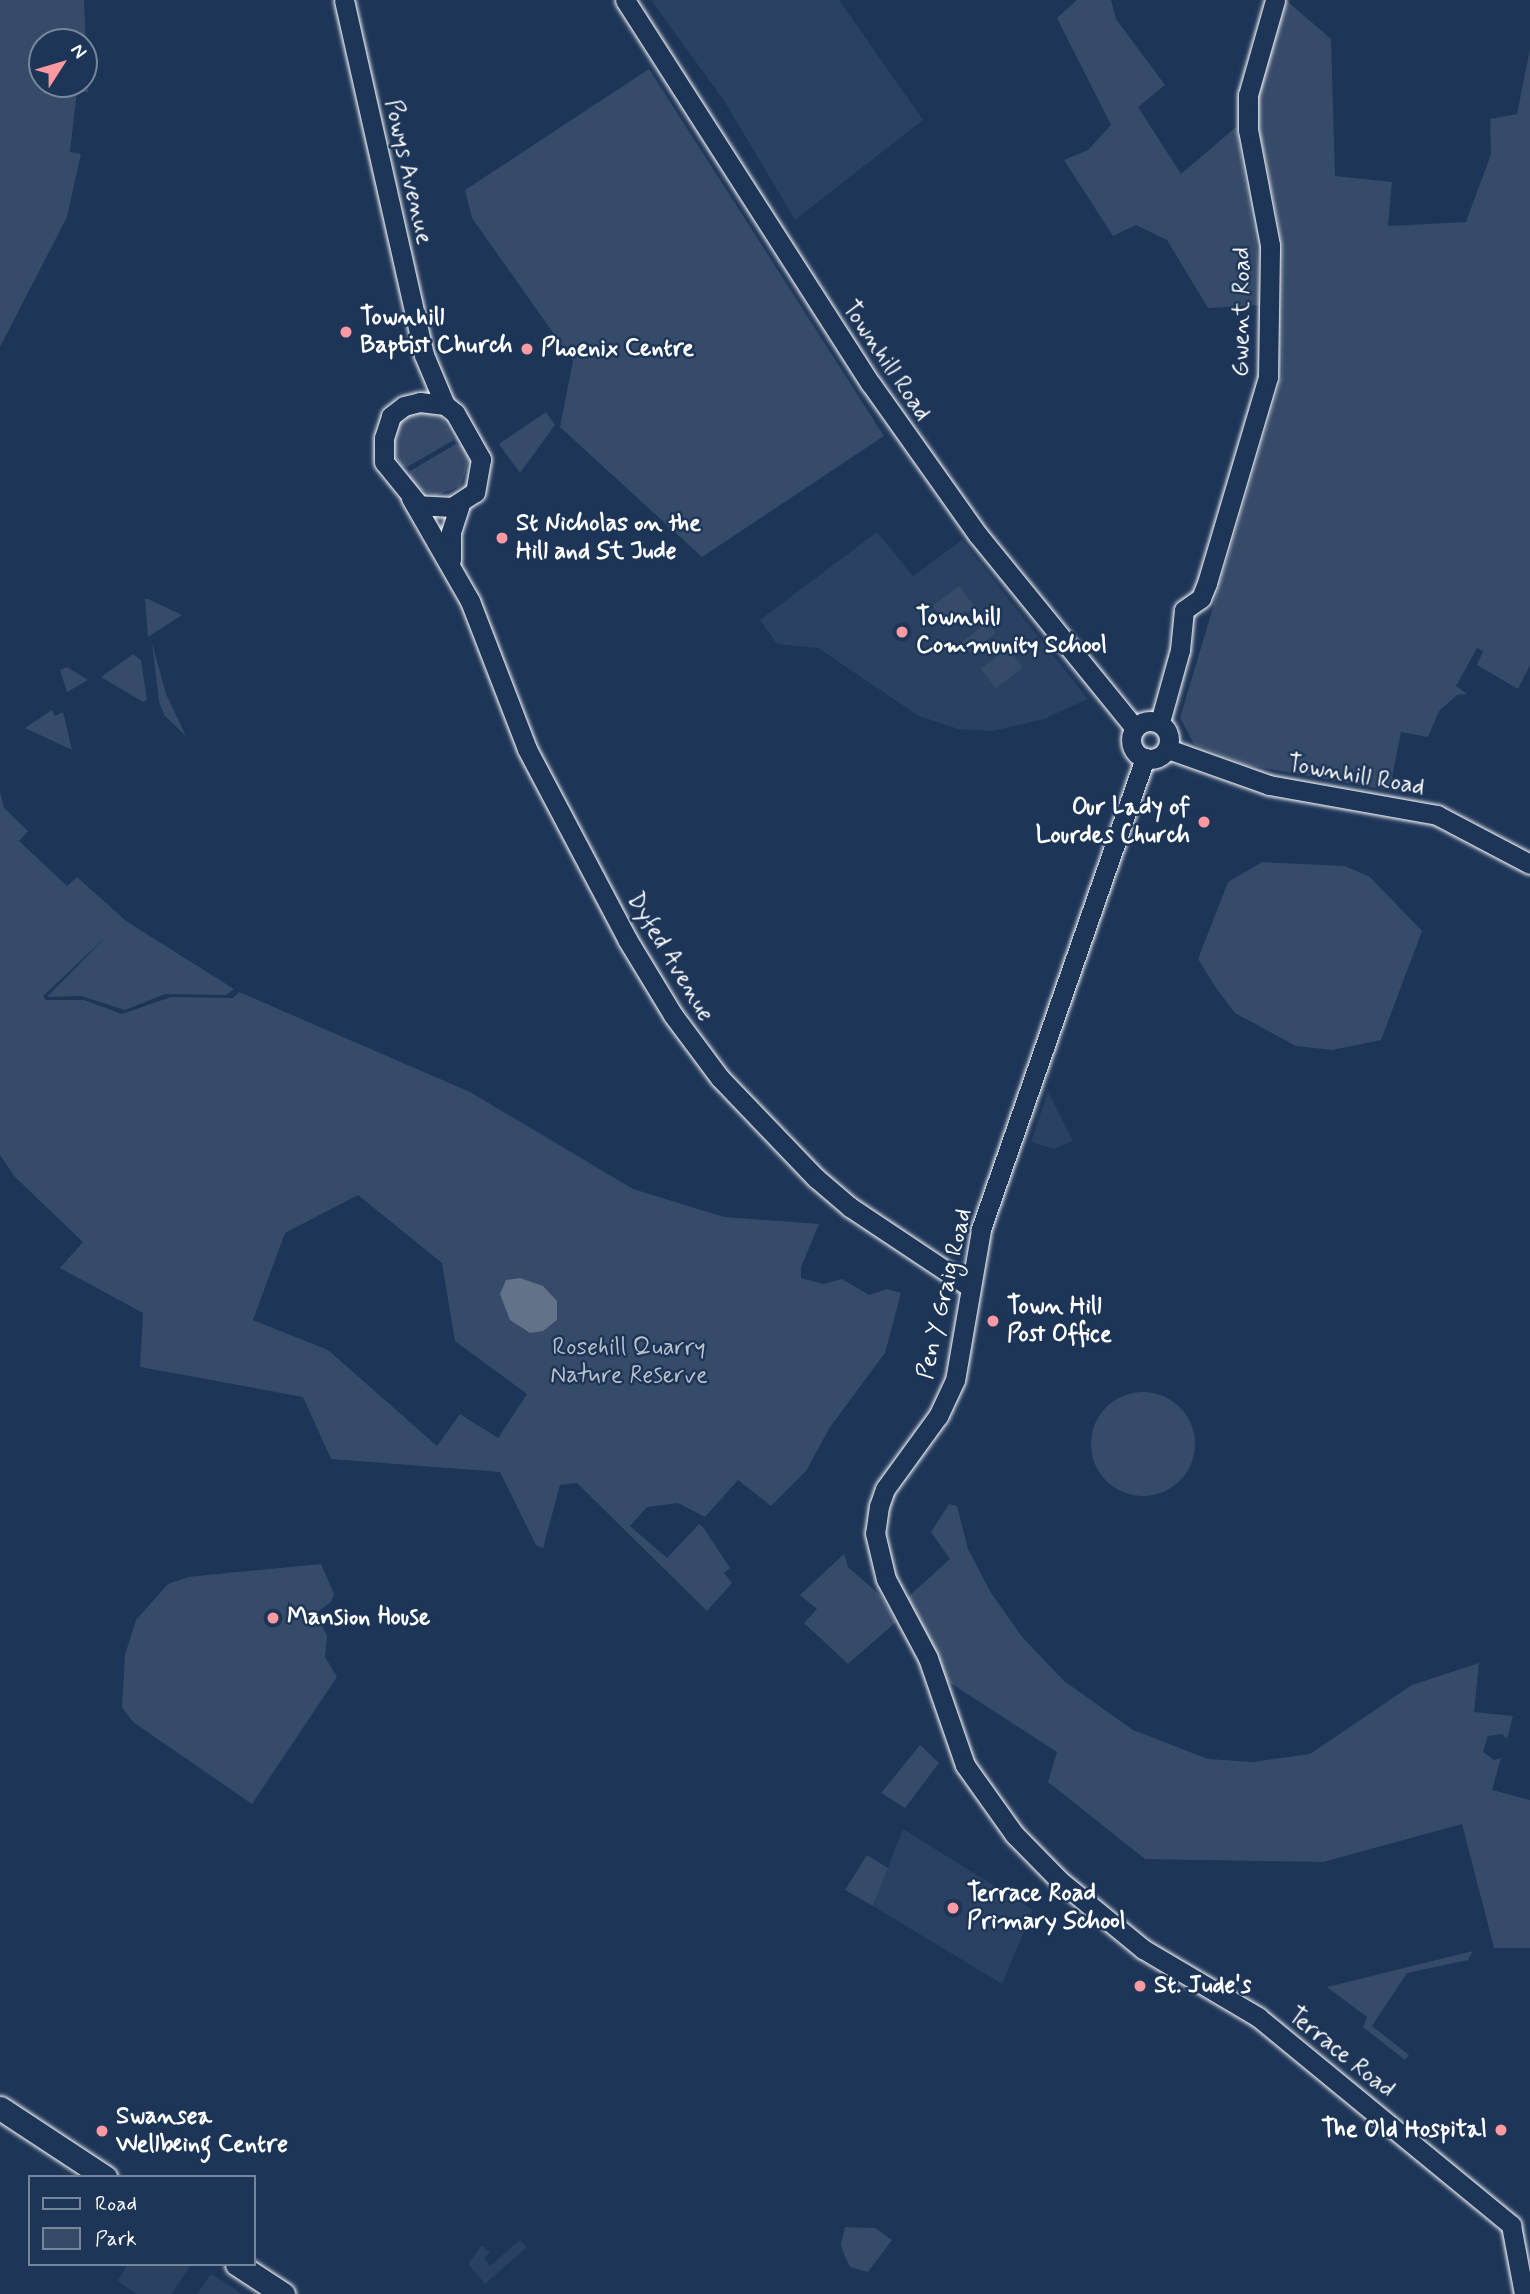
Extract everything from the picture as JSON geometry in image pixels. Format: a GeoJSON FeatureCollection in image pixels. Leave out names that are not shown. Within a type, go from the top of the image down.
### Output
{"type":"FeatureCollection","features":[{"type":"Feature","properties":{"kind":"main road"},"geometry":{"type":"LineString","coordinates":[[0,2108],[102,2175]]}},
{"type":"Feature","properties":{"kind":"main road"},"geometry":{"type":"LineString","coordinates":[[240,2266],[282,2294]]}},
{"type":"Feature","properties":{"kind":"street","name":"Powys Avenue"},"geometry":{"type":"LineString","coordinates":[[344,0],[424,355],[445,405]]}},
{"type":"Feature","properties":{"kind":"street","name":"Townhill Road"},"geometry":{"type":"LineString","coordinates":[[625,0],[878,395],[978,535],[1135,728]]}},
{"type":"Feature","properties":{"kind":"street","name":"Gwent Road"},"geometry":{"type":"LineString","coordinates":[[1160,722],[1180,650],[1184,610],[1201,598],[1207,583],[1268,377],[1270,245],[1248,130],[1248,95],[1275,0]]}},
{"type":"Feature","properties":{"kind":"street","name":"Powys Avenue"},"geometry":{"type":"LineString","coordinates":[[411,403],[424,355]]}},
{"type":"Feature","properties":{"kind":"street"},"geometry":{"type":"LineString","coordinates":[[411,403],[445,405],[466,427],[481,459],[475,492],[460,504],[428,508],[411,498],[384,462],[384,438],[391,416],[411,403]]}},
{"type":"Feature","properties":{"kind":"street","name":"Dyfed Avenue"},"geometry":{"type":"LineString","coordinates":[[411,498],[450,560],[527,749],[627,939],[673,1015],[720,1078],[816,1178],[850,1207],[970,1287]]}},
{"type":"Feature","properties":{"kind":"street","name":"Dyfed Avenue"},"geometry":{"type":"LineString","coordinates":[[450,560],[451,532],[460,504]]}},
{"type":"Feature","properties":{"kind":"street"},"geometry":{"type":"LineString","coordinates":[[1146,721],[1160,722],[1170,735],[1168,749],[1157,758],[1144,758],[1132,746],[1135,728],[1146,721]]}},
{"type":"Feature","properties":{"kind":"street","name":"Townhill Road"},"geometry":{"type":"LineString","coordinates":[[1168,749],[1269,785],[1437,815],[1530,863]]}},
{"type":"Feature","properties":{"kind":"street","name":"Pen Y Graig Road"},"geometry":{"type":"LineString","coordinates":[[1122,1930],[1059,1881],[1014,1834],[965,1765],[928,1658],[886,1579],[876,1524],[885,1489],[937,1416],[955,1380],[981,1230],[1038,1056],[1144,758]]}},
{"type":"Feature","properties":{"kind":"street","name":"Terrace Road"},"geometry":{"type":"LineString","coordinates":[[1122,1930],[1143,1949],[1258,2017],[1516,2232],[1524,2294]]}},
{"type":"Feature","properties":{"kind":"shaded area"},"geometry":{"type":"Polygon","coordinates":[[[651,0],[839,0],[923,120],[795,220],[725,102],[651,0]]]}},
{"type":"Feature","properties":{"kind":"shaded area","name":"Townhill Community School"},"geometry":{"type":"Polygon","coordinates":[[[877,532],[913,576],[962,540],[1088,699],[1044,719],[993,731],[958,729],[919,716],[818,648],[777,644],[760,620],[877,532]]]}},
{"type":"Feature","properties":{"kind":"shaded area"},"geometry":{"type":"Polygon","coordinates":[[[1048,1091],[1073,1141],[1054,1149],[1031,1142],[1048,1091]]]}},
{"type":"Feature","properties":{"kind":"shaded area"},"geometry":{"type":"Polygon","coordinates":[[[520,1278],[543,1286],[557,1301],[557,1320],[543,1331],[530,1333],[510,1320],[500,1294],[506,1280],[520,1278]]]}},
{"type":"Feature","properties":{"kind":"shaded area","name":"Terrace Road Primary School"},"geometry":{"type":"Polygon","coordinates":[[[903,1829],[1033,1910],[1002,1984],[873,1906],[903,1829]]]}},
{"type":"Feature","properties":{"kind":"shaded area"},"geometry":{"type":"Polygon","coordinates":[[[520,2240],[527,2247],[485,2284],[468,2264],[482,2245],[490,2253],[484,2258],[490,2266],[520,2240]]]}},
{"type":"Feature","properties":{"kind":"shaded area"},"geometry":{"type":"Polygon","coordinates":[[[127,2266],[191,2266],[171,2294],[137,2294],[117,2281],[127,2266]]]}},
{"type":"Feature","properties":{"kind":"shaded area"},"geometry":{"type":"Polygon","coordinates":[[[211,2274],[223,2281],[242,2294],[197,2294],[211,2274]]]}},
{"type":"Feature","properties":{"kind":"green space"},"geometry":{"type":"Polygon","coordinates":[[[0,0],[84,0],[85,28],[28,28],[28,98],[76,98],[70,152],[81,154],[67,217],[0,347],[0,0]]]}},
{"type":"Feature","properties":{"kind":"green space"},"geometry":{"type":"Polygon","coordinates":[[[1077,0],[1111,0],[1116,19],[1165,85],[1138,107],[1181,174],[1236,127],[1257,249],[1259,305],[1208,308],[1167,240],[1136,225],[1113,236],[1064,160],[1088,150],[1111,125],[1057,18],[1077,0]]]}},
{"type":"Feature","properties":{"kind":"green space"},"geometry":{"type":"Polygon","coordinates":[[[1287,1],[1331,39],[1335,176],[1392,182],[1388,226],[1466,222],[1491,154],[1490,119],[1517,114],[1530,49],[1530,665],[1518,689],[1477,665],[1483,651],[1477,648],[1456,686],[1467,694],[1457,695],[1439,711],[1428,737],[1401,732],[1392,777],[1399,784],[1398,792],[1247,765],[1194,744],[1180,718],[1282,376],[1283,247],[1260,132],[1258,94],[1287,1]]]}},
{"type":"Feature","properties":{"kind":"green space"},"geometry":{"type":"Polygon","coordinates":[[[649,69],[884,436],[702,557],[560,427],[573,361],[472,218],[465,190],[649,69]]]}},
{"type":"Feature","properties":{"kind":"green space"},"geometry":{"type":"Polygon","coordinates":[[[416,410],[442,417],[454,440],[407,467],[401,466],[391,447],[398,421],[416,410]]]}},
{"type":"Feature","properties":{"kind":"green space"},"geometry":{"type":"Polygon","coordinates":[[[546,412],[555,425],[520,473],[499,444],[546,412]]]}},
{"type":"Feature","properties":{"kind":"green space"},"geometry":{"type":"Polygon","coordinates":[[[456,444],[463,446],[469,459],[461,486],[435,496],[416,488],[409,478],[410,471],[456,444]]]}},
{"type":"Feature","properties":{"kind":"green space"},"geometry":{"type":"Polygon","coordinates":[[[959,586],[975,607],[948,627],[933,606],[959,586]]]}},
{"type":"Feature","properties":{"kind":"green space"},"geometry":{"type":"Polygon","coordinates":[[[145,599],[148,599],[182,615],[148,637],[145,599]]]}},
{"type":"Feature","properties":{"kind":"green space"},"geometry":{"type":"Polygon","coordinates":[[[987,622],[996,633],[970,654],[961,643],[987,622]]]}},
{"type":"Feature","properties":{"kind":"green space"},"geometry":{"type":"Polygon","coordinates":[[[152,643],[166,694],[186,736],[164,715],[159,701],[152,643]]]}},
{"type":"Feature","properties":{"kind":"green space"},"geometry":{"type":"Polygon","coordinates":[[[1008,648],[1023,668],[996,688],[981,668],[1008,648]]]}},
{"type":"Feature","properties":{"kind":"green space"},"geometry":{"type":"Polygon","coordinates":[[[133,654],[141,660],[147,700],[143,702],[101,677],[133,654]]]}},
{"type":"Feature","properties":{"kind":"green space"},"geometry":{"type":"Polygon","coordinates":[[[67,667],[88,680],[67,692],[60,670],[67,667]]]}},
{"type":"Feature","properties":{"kind":"green space"},"geometry":{"type":"Polygon","coordinates":[[[52,710],[55,716],[63,712],[72,750],[25,728],[52,710]]]}},
{"type":"Feature","properties":{"kind":"green space","name":"Rosehill Quarry Nature Reserve"},"geometry":{"type":"Polygon","coordinates":[[[0,792],[4,808],[28,831],[19,841],[67,886],[77,877],[126,921],[234,989],[226,995],[165,994],[125,1010],[81,996],[47,997],[107,936],[43,996],[46,1000],[84,1000],[122,1014],[171,997],[233,998],[239,992],[470,1092],[633,1189],[724,1217],[819,1224],[801,1267],[801,1278],[823,1284],[842,1279],[869,1295],[887,1289],[901,1293],[885,1353],[830,1427],[806,1471],[771,1506],[738,1480],[705,1517],[678,1503],[647,1507],[630,1526],[667,1558],[699,1524],[703,1527],[730,1568],[724,1573],[732,1583],[707,1611],[577,1483],[560,1485],[543,1548],[536,1545],[500,1472],[331,1459],[303,1397],[140,1367],[143,1313],[60,1268],[83,1242],[15,1177],[0,1155],[0,792]],[[358,1195],[285,1233],[253,1320],[328,1350],[437,1446],[460,1414],[498,1438],[527,1394],[455,1341],[442,1263],[358,1195]]]}},
{"type":"Feature","properties":{"kind":"green space"},"geometry":{"type":"Polygon","coordinates":[[[1262,862],[1345,866],[1370,877],[1422,931],[1381,1040],[1332,1050],[1296,1046],[1235,1013],[1216,988],[1198,959],[1228,882],[1262,862]]]}},
{"type":"Feature","properties":{"kind":"green space"},"geometry":{"type":"Polygon","coordinates":[[[1143,1392],[1163,1396],[1180,1407],[1191,1424],[1195,1444],[1191,1464],[1180,1481],[1163,1492],[1143,1496],[1123,1492],[1106,1481],[1095,1464],[1091,1444],[1095,1424],[1106,1407],[1123,1396],[1143,1392]]]}},
{"type":"Feature","properties":{"kind":"green space"},"geometry":{"type":"Polygon","coordinates":[[[949,1504],[957,1506],[968,1549],[991,1593],[1023,1638],[1064,1681],[1133,1730],[1208,1759],[1253,1762],[1310,1754],[1412,1685],[1479,1663],[1474,1712],[1513,1716],[1507,1739],[1502,1734],[1488,1736],[1483,1752],[1494,1760],[1501,1758],[1492,1790],[1530,1800],[1530,1948],[1494,1948],[1462,1824],[1323,1862],[1145,1859],[1048,1782],[1057,1752],[941,1677],[907,1598],[950,1559],[931,1532],[949,1504]]]}},
{"type":"Feature","properties":{"kind":"green space"},"geometry":{"type":"Polygon","coordinates":[[[844,1554],[848,1567],[881,1596],[896,1622],[848,1664],[804,1623],[817,1609],[800,1595],[844,1554]]]}},
{"type":"Feature","properties":{"kind":"green space"},"geometry":{"type":"Polygon","coordinates":[[[321,1564],[334,1594],[331,1602],[316,1613],[327,1636],[325,1657],[337,1677],[252,1804],[133,1722],[122,1707],[125,1655],[136,1620],[168,1584],[188,1577],[321,1564]]]}},
{"type":"Feature","properties":{"kind":"green space"},"geometry":{"type":"Polygon","coordinates":[[[920,1745],[939,1763],[905,1808],[881,1793],[920,1745]]]}},
{"type":"Feature","properties":{"kind":"green space"},"geometry":{"type":"Polygon","coordinates":[[[867,1855],[888,1868],[873,1906],[845,1890],[867,1855]]]}},
{"type":"Feature","properties":{"kind":"green space"},"geometry":{"type":"Polygon","coordinates":[[[1473,1951],[1468,1960],[1407,1973],[1372,2026],[1409,2055],[1405,2060],[1363,2027],[1367,2017],[1327,1987],[1473,1951]]]}},
{"type":"Feature","properties":{"kind":"green space"},"geometry":{"type":"Polygon","coordinates":[[[845,2227],[875,2228],[892,2240],[868,2272],[850,2267],[841,2244],[845,2227]]]}},
{"type":"Feature","properties":{"kind":"place","name":"Townhill Baptist Church"},"geometry":{"type":"Point","coordinates":[346,332]}},
{"type":"Feature","properties":{"kind":"place","name":"Phoenix Centre"},"geometry":{"type":"Point","coordinates":[527,349]}},
{"type":"Feature","properties":{"kind":"place","name":"St Nicholas on the Hill and St Jude"},"geometry":{"type":"Point","coordinates":[502,538]}},
{"type":"Feature","properties":{"kind":"place","name":"Townhill Community School"},"geometry":{"type":"Point","coordinates":[902,632]}},
{"type":"Feature","properties":{"kind":"place","name":"Our Lady of Lourdes Church"},"geometry":{"type":"Point","coordinates":[1204,822]}},
{"type":"Feature","properties":{"kind":"place","name":"Town Hill Post Office"},"geometry":{"type":"Point","coordinates":[993,1321]}},
{"type":"Feature","properties":{"kind":"place","name":"Mansion House"},"geometry":{"type":"Point","coordinates":[273,1618]}},
{"type":"Feature","properties":{"kind":"place","name":"Terrace Road Primary School"},"geometry":{"type":"Point","coordinates":[953,1908]}},
{"type":"Feature","properties":{"kind":"place","name":"St. Jude's"},"geometry":{"type":"Point","coordinates":[1140,1986]}},
{"type":"Feature","properties":{"kind":"place","name":"The Old Hospital"},"geometry":{"type":"Point","coordinates":[1501,2130]}},
{"type":"Feature","properties":{"kind":"place","name":"Swansea Wellbeing Centre"},"geometry":{"type":"Point","coordinates":[102,2131]}}]}
